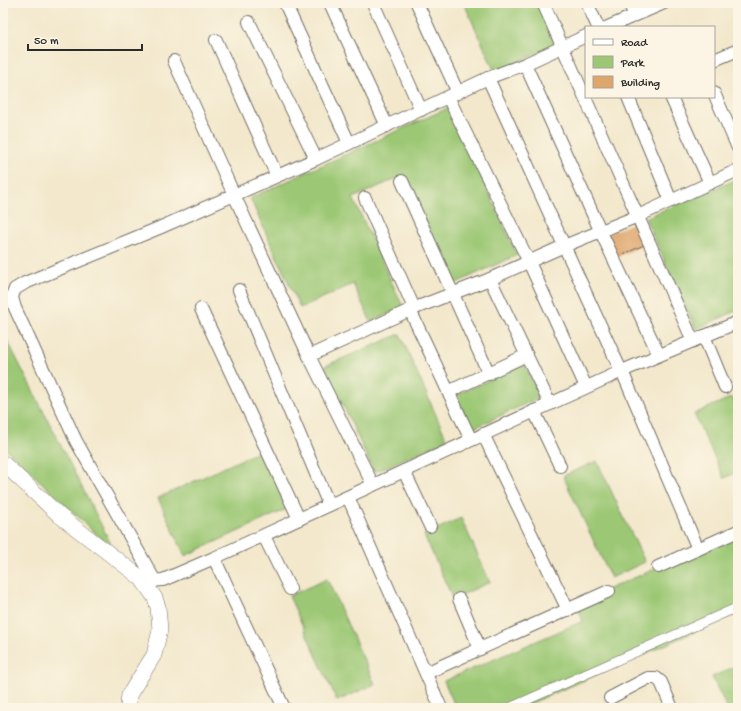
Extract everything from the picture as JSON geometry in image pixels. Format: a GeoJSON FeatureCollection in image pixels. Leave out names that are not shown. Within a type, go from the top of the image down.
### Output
{"type":"FeatureCollection","features":[{"type":"Feature","properties":{"kind":"street"},"geometry":{"type":"LineString","coordinates":[[285,3],[349,143]]}},
{"type":"Feature","properties":{"kind":"street"},"geometry":{"type":"LineString","coordinates":[[330,3],[387,126]]}},
{"type":"Feature","properties":{"kind":"street"},"geometry":{"type":"LineString","coordinates":[[373,3],[421,110]]}},
{"type":"Feature","properties":{"kind":"street"},"geometry":{"type":"LineString","coordinates":[[417,3],[453,95],[586,387]]}},
{"type":"Feature","properties":{"kind":"street"},"geometry":{"type":"LineString","coordinates":[[543,3],[585,97]]}},
{"type":"Feature","properties":{"kind":"street"},"geometry":{"type":"LineString","coordinates":[[587,3],[598,26]]}},
{"type":"Feature","properties":{"kind":"street"},"geometry":{"type":"LineString","coordinates":[[629,3],[635,15]]}},
{"type":"Feature","properties":{"kind":"street"},"geometry":{"type":"LineString","coordinates":[[610,26],[664,3]]}},
{"type":"Feature","properties":{"kind":"street"},"geometry":{"type":"LineString","coordinates":[[250,22],[316,159]]}},
{"type":"Feature","properties":{"kind":"street"},"geometry":{"type":"LineString","coordinates":[[130,708],[128,703],[129,695],[154,655],[160,630],[158,607],[148,580],[76,441],[16,308],[12,294],[15,289],[21,284],[159,228],[316,159],[488,78],[524,64],[585,36]]}},
{"type":"Feature","properties":{"kind":"street"},"geometry":{"type":"LineString","coordinates":[[216,40],[277,176]]}},
{"type":"Feature","properties":{"kind":"street"},"geometry":{"type":"LineString","coordinates":[[715,60],[738,50]]}},
{"type":"Feature","properties":{"kind":"street"},"geometry":{"type":"LineString","coordinates":[[174,61],[234,195],[309,356],[373,485]]}},
{"type":"Feature","properties":{"kind":"street"},"geometry":{"type":"LineString","coordinates":[[524,64],[659,355]]}},
{"type":"Feature","properties":{"kind":"street"},"geometry":{"type":"LineString","coordinates":[[488,78],[622,371],[698,549]]}},
{"type":"Feature","properties":{"kind":"street"},"geometry":{"type":"LineString","coordinates":[[715,95],[738,148]]}},
{"type":"Feature","properties":{"kind":"street"},"geometry":{"type":"LineString","coordinates":[[585,98],[638,216],[699,339],[725,387]]}},
{"type":"Feature","properties":{"kind":"street"},"geometry":{"type":"LineString","coordinates":[[630,98],[671,201]]}},
{"type":"Feature","properties":{"kind":"street"},"geometry":{"type":"LineString","coordinates":[[671,98],[710,183]]}},
{"type":"Feature","properties":{"kind":"street"},"geometry":{"type":"LineString","coordinates":[[309,356],[412,309],[490,279],[600,230],[638,216],[738,170]]}},
{"type":"Feature","properties":{"kind":"street"},"geometry":{"type":"LineString","coordinates":[[402,181],[489,374]]}},
{"type":"Feature","properties":{"kind":"street"},"geometry":{"type":"LineString","coordinates":[[365,198],[448,392],[471,440]]}},
{"type":"Feature","properties":{"kind":"street"},"geometry":{"type":"LineString","coordinates":[[490,279],[550,404]]}},
{"type":"Feature","properties":{"kind":"street"},"geometry":{"type":"LineString","coordinates":[[239,290],[329,505]]}},
{"type":"Feature","properties":{"kind":"street"},"geometry":{"type":"LineString","coordinates":[[201,309],[299,520]]}},
{"type":"Feature","properties":{"kind":"street"},"geometry":{"type":"LineString","coordinates":[[3,463],[60,516],[148,580],[163,580],[264,536],[586,387],[738,322]]}},
{"type":"Feature","properties":{"kind":"street"},"geometry":{"type":"LineString","coordinates":[[448,392],[527,355]]}},
{"type":"Feature","properties":{"kind":"street"},"geometry":{"type":"LineString","coordinates":[[534,411],[560,466]]}},
{"type":"Feature","properties":{"kind":"street"},"geometry":{"type":"LineString","coordinates":[[484,434],[568,610]]}},
{"type":"Feature","properties":{"kind":"street"},"geometry":{"type":"LineString","coordinates":[[404,471],[430,526]]}},
{"type":"Feature","properties":{"kind":"street"},"geometry":{"type":"LineString","coordinates":[[348,497],[441,708]]}},
{"type":"Feature","properties":{"kind":"street"},"geometry":{"type":"LineString","coordinates":[[658,567],[738,531]]}},
{"type":"Feature","properties":{"kind":"street"},"geometry":{"type":"LineString","coordinates":[[264,536],[290,589]]}},
{"type":"Feature","properties":{"kind":"street"},"geometry":{"type":"LineString","coordinates":[[214,558],[284,708]]}},
{"type":"Feature","properties":{"kind":"street"},"geometry":{"type":"LineString","coordinates":[[426,673],[609,591]]}},
{"type":"Feature","properties":{"kind":"street"},"geometry":{"type":"LineString","coordinates":[[459,599],[480,649]]}},
{"type":"Feature","properties":{"kind":"street"},"geometry":{"type":"LineString","coordinates":[[510,708],[738,607]]}},
{"type":"Feature","properties":{"kind":"street"},"geometry":{"type":"LineString","coordinates":[[610,698],[648,678],[656,678],[660,682],[672,708]]}},
{"type":"Feature","properties":{"kind":"green space"},"geometry":{"type":"Polygon","coordinates":[[[464,3],[538,3],[556,45],[495,72],[464,3]]]}},
{"type":"Feature","properties":{"kind":"green space"},"geometry":{"type":"Polygon","coordinates":[[[450,107],[517,255],[454,284],[404,175],[353,198],[403,307],[371,322],[353,284],[300,308],[250,198],[450,107]]]}},
{"type":"Feature","properties":{"kind":"green space"},"geometry":{"type":"Polygon","coordinates":[[[738,179],[738,310],[696,329],[645,218],[738,179]]]}},
{"type":"Feature","properties":{"kind":"green space"},"geometry":{"type":"Polygon","coordinates":[[[3,332],[115,552],[3,446],[3,332]]]}},
{"type":"Feature","properties":{"kind":"green space"},"geometry":{"type":"Polygon","coordinates":[[[400,334],[447,440],[374,472],[325,366],[400,334]]]}},
{"type":"Feature","properties":{"kind":"green space"},"geometry":{"type":"Polygon","coordinates":[[[524,364],[540,397],[472,429],[456,395],[524,364]]]}},
{"type":"Feature","properties":{"kind":"green space"},"geometry":{"type":"Polygon","coordinates":[[[732,397],[738,410],[738,472],[724,478],[694,414],[732,397]]]}},
{"type":"Feature","properties":{"kind":"green space"},"geometry":{"type":"Polygon","coordinates":[[[262,450],[289,508],[185,556],[158,498],[262,450]]]}},
{"type":"Feature","properties":{"kind":"green space"},"geometry":{"type":"Polygon","coordinates":[[[597,461],[645,562],[611,578],[563,476],[597,461]]]}},
{"type":"Feature","properties":{"kind":"green space"},"geometry":{"type":"Polygon","coordinates":[[[461,518],[490,582],[453,599],[424,535],[461,518]]]}},
{"type":"Feature","properties":{"kind":"green space"},"geometry":{"type":"Polygon","coordinates":[[[738,533],[738,613],[520,708],[456,708],[444,681],[583,621],[576,603],[738,533]]]}},
{"type":"Feature","properties":{"kind":"green space"},"geometry":{"type":"Polygon","coordinates":[[[327,579],[375,684],[337,701],[289,596],[327,579]]]}},
{"type":"Feature","properties":{"kind":"green space"},"geometry":{"type":"Polygon","coordinates":[[[738,665],[738,708],[727,708],[712,677],[738,665]]]}},
{"type":"Feature","properties":{"kind":"building"},"geometry":{"type":"Polygon","coordinates":[[[633,223],[644,245],[615,258],[605,235],[633,223]]]}}]}
